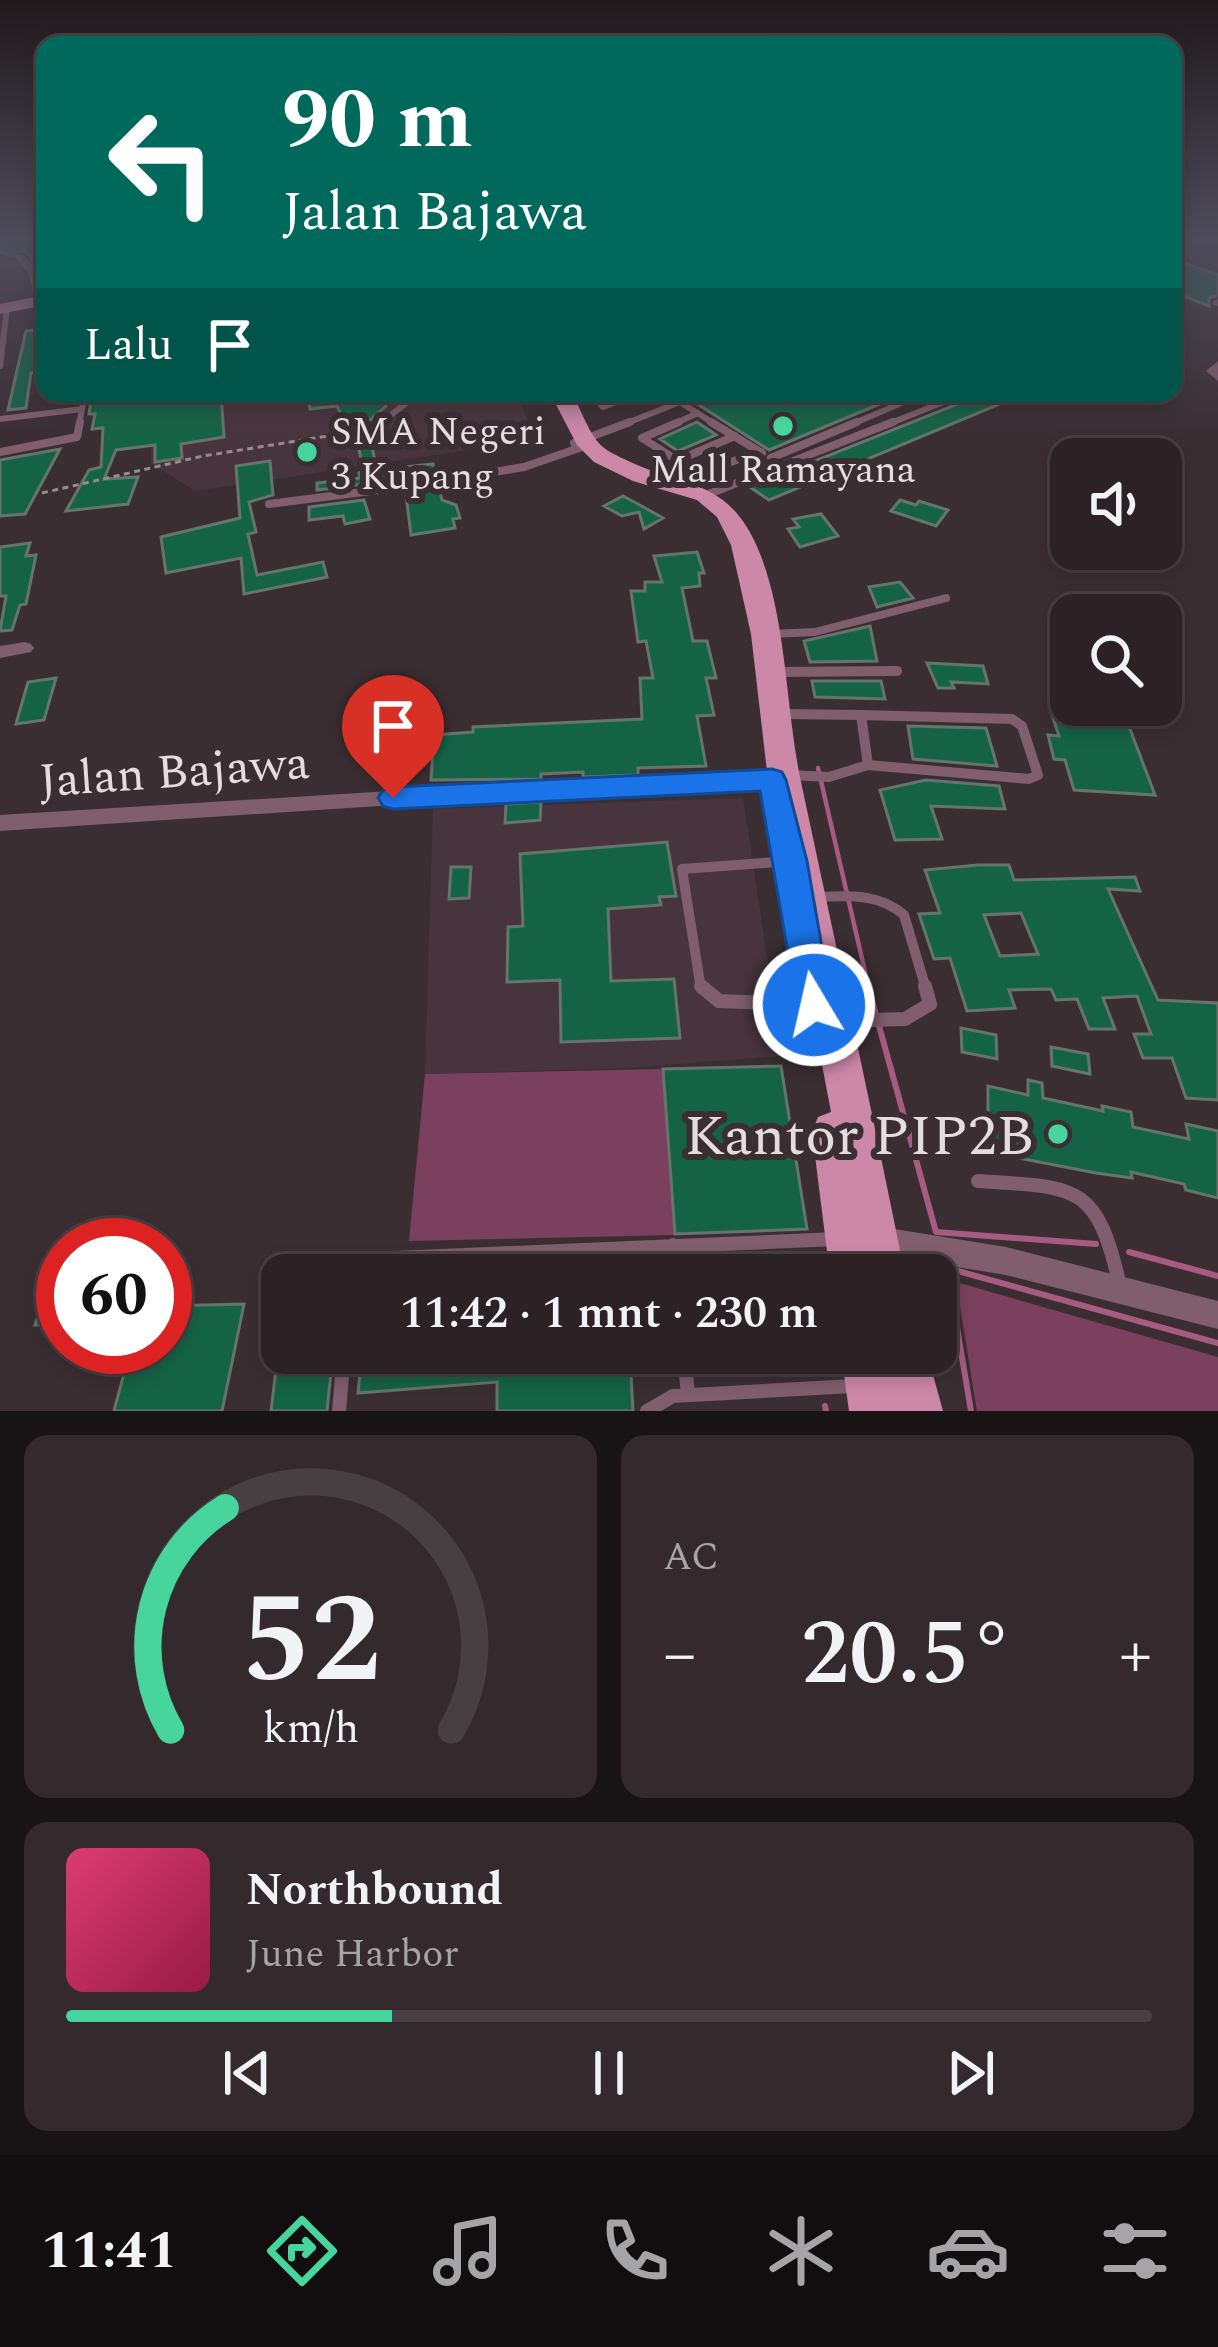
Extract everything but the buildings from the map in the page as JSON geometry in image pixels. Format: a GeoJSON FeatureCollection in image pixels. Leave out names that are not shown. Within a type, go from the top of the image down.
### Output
{"type":"FeatureCollection","features":[{"type":"Feature","properties":{"kind":"main road"},"geometry":{"type":"LineString","coordinates":[[564,402],[582,444],[621,476],[700,497],[718,514],[728,533],[759,633],[807,882],[831,1014],[864,1254]]}},
{"type":"Feature","properties":{"kind":"main road"},"geometry":{"type":"LineString","coordinates":[[878,1375],[918,1411]]}},
{"type":"Feature","properties":{"kind":"street"},"geometry":{"type":"LineString","coordinates":[[1218,365],[1212,370],[1218,377]]}},
{"type":"Feature","properties":{"kind":"street"},"geometry":{"type":"LineString","coordinates":[[0,652],[25,648]]}},
{"type":"Feature","properties":{"kind":"street","name":"Jalan Bajawa"},"geometry":{"type":"LineString","coordinates":[[0,823],[784,777]]}},
{"type":"Feature","properties":{"kind":"street"},"geometry":{"type":"LineString","coordinates":[[879,1254],[925,1245],[1218,1315]]}},
{"type":"Feature","properties":{"kind":"lane"},"geometry":{"type":"LineString","coordinates":[[0,366],[4,308]]}},
{"type":"Feature","properties":{"kind":"lane"},"geometry":{"type":"LineString","coordinates":[[0,452],[71,440],[80,432],[83,402]]}},
{"type":"Feature","properties":{"kind":"lane"},"geometry":{"type":"LineString","coordinates":[[367,430],[408,402]]}},
{"type":"Feature","properties":{"kind":"lane"},"geometry":{"type":"LineString","coordinates":[[428,483],[524,467],[680,402],[782,465]]}},
{"type":"Feature","properties":{"kind":"lane"},"geometry":{"type":"LineString","coordinates":[[771,458],[904,402]]}},
{"type":"Feature","properties":{"kind":"lane"},"geometry":{"type":"LineString","coordinates":[[700,497],[943,402]]}},
{"type":"Feature","properties":{"kind":"lane"},"geometry":{"type":"LineString","coordinates":[[0,418],[82,409]]}},
{"type":"Feature","properties":{"kind":"lane"},"geometry":{"type":"LineString","coordinates":[[698,413],[642,436],[676,461],[705,474],[760,452]]}},
{"type":"Feature","properties":{"kind":"lane"},"geometry":{"type":"LineString","coordinates":[[676,461],[735,436]]}},
{"type":"Feature","properties":{"kind":"lane"},"geometry":{"type":"LineString","coordinates":[[269,504],[410,486]]}},
{"type":"Feature","properties":{"kind":"lane"},"geometry":{"type":"LineString","coordinates":[[759,633],[814,632],[946,598]]}},
{"type":"Feature","properties":{"kind":"lane"},"geometry":{"type":"LineString","coordinates":[[765,672],[897,671]]}},
{"type":"Feature","properties":{"kind":"lane"},"geometry":{"type":"LineString","coordinates":[[772,715],[1012,719],[1022,726],[1038,775],[1029,779],[868,766],[829,777],[784,777]]}},
{"type":"Feature","properties":{"kind":"lane"},"geometry":{"type":"LineString","coordinates":[[861,715],[868,766]]}},
{"type":"Feature","properties":{"kind":"lane"},"geometry":{"type":"LineString","coordinates":[[688,865],[807,882],[896,906],[904,915],[930,1004],[920,1013],[888,1021],[719,1001],[700,989],[682,869],[688,865]]}},
{"type":"Feature","properties":{"kind":"lane"},"geometry":{"type":"LineString","coordinates":[[978,1181],[1051,1187],[1089,1201],[1106,1222],[1120,1288]]}},
{"type":"Feature","properties":{"kind":"lane"},"geometry":{"type":"LineString","coordinates":[[674,1245],[675,1254]]}},
{"type":"Feature","properties":{"kind":"lane"},"geometry":{"type":"LineString","coordinates":[[480,1254],[674,1245],[816,1254]]}},
{"type":"Feature","properties":{"kind":"lane"},"geometry":{"type":"LineString","coordinates":[[339,1411],[342,1374]]}},
{"type":"Feature","properties":{"kind":"lane"},"geometry":{"type":"LineString","coordinates":[[686,1374],[688,1395]]}},
{"type":"Feature","properties":{"kind":"lane"},"geometry":{"type":"LineString","coordinates":[[647,1411],[662,1399],[878,1375]]}},
{"type":"Feature","properties":{"kind":"path"},"geometry":{"type":"LineString","coordinates":[[41,493],[202,456],[367,430]]}},
{"type":"Feature","properties":{"kind":"shaded area","name":"SMA Negeri 3 Kupang"},"geometry":{"type":"Polygon","coordinates":[[[150,402],[520,402],[535,440],[195,491],[151,463],[150,402]]]}},
{"type":"Feature","properties":{"kind":"shaded area"},"geometry":{"type":"Polygon","coordinates":[[[743,798],[782,1056],[624,1068],[425,1074],[433,809],[743,798]]]}},
{"type":"Feature","properties":{"kind":"shaded area"},"geometry":{"type":"Polygon","coordinates":[[[663,1069],[675,1235],[409,1241],[425,1074],[663,1069]]]}},
{"type":"Feature","properties":{"kind":"shaded area"},"geometry":{"type":"Polygon","coordinates":[[[957,1282],[1218,1357],[1218,1411],[977,1411],[957,1282]]]}},
{"type":"Feature","properties":{"kind":"waterway"},"geometry":{"type":"LineString","coordinates":[[818,768],[869,989]]}},
{"type":"Feature","properties":{"kind":"waterway"},"geometry":{"type":"LineString","coordinates":[[868,986],[936,1232],[1096,1244]]}},
{"type":"Feature","properties":{"kind":"waterway"},"geometry":{"type":"LineString","coordinates":[[1129,1252],[1218,1276]]}},
{"type":"Feature","properties":{"kind":"waterway"},"geometry":{"type":"LineString","coordinates":[[971,1411],[947,1268],[1218,1343]]}},
{"type":"Feature","properties":{"kind":"waterway"},"geometry":{"type":"LineString","coordinates":[[825,1406],[826,1411]]}},
{"type":"Feature","properties":{"kind":"place","name":"Mall Ramayana"},"geometry":{"type":"Point","coordinates":[783,426]}},
{"type":"Feature","properties":{"kind":"place","name":"SMA Negeri 3 Kupang"},"geometry":{"type":"Point","coordinates":[307,452]}},
{"type":"Feature","properties":{"kind":"place","name":"Kantor PIP2B"},"geometry":{"type":"Point","coordinates":[1058,1134]}},
{"type":"Feature","properties":{"kind":"route"},"geometry":{"type":"LineString","coordinates":[[393,798],[772,780],[791,861],[814,1005]]}}]}
